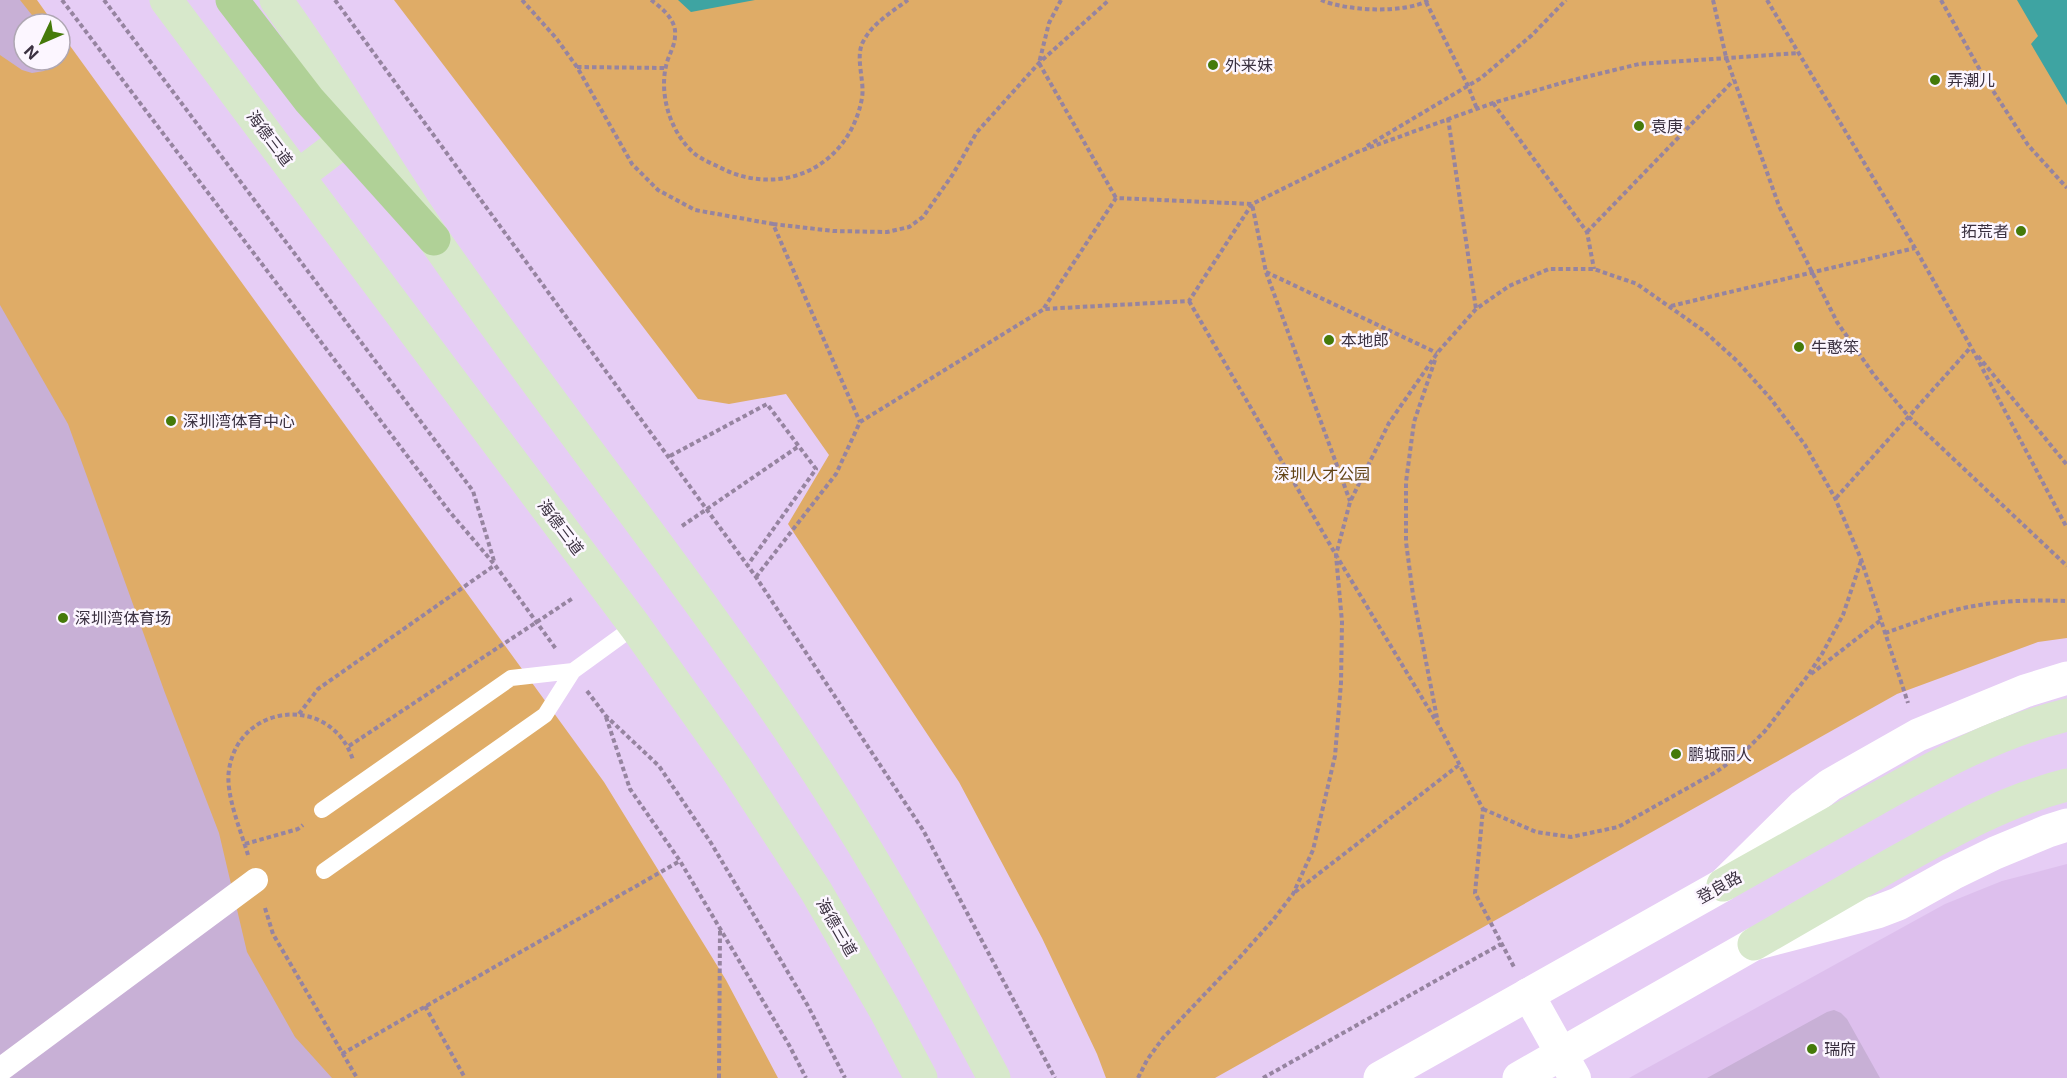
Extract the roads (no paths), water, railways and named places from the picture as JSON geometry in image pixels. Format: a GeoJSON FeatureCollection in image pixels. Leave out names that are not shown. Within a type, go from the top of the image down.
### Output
{"type":"FeatureCollection","features":[{"type":"Feature","properties":{"kind":"main road","name":"海德三道"},"geometry":{"type":"LineString","coordinates":[[166,0],[635,626],[735,767],[816,891],[885,1010],[921,1078]]}},
{"type":"Feature","properties":{"kind":"main road"},"geometry":{"type":"LineString","coordinates":[[232,0],[275,58],[344,141],[434,239]]}},
{"type":"Feature","properties":{"kind":"main road"},"geometry":{"type":"LineString","coordinates":[[276,0],[434,239],[733,649],[818,773],[888,884],[942,978],[994,1078]]}},
{"type":"Feature","properties":{"kind":"main road"},"geometry":{"type":"LineString","coordinates":[[298,176],[344,141]]}},
{"type":"Feature","properties":{"kind":"main road","name":"登良路"},"geometry":{"type":"LineString","coordinates":[[1723,885],[1955,757],[2001,735],[2067,715]]}},
{"type":"Feature","properties":{"kind":"main road"},"geometry":{"type":"LineString","coordinates":[[1754,944],[1956,829],[2006,805],[2067,785]]}},
{"type":"Feature","properties":{"kind":"street"},"geometry":{"type":"LineString","coordinates":[[1723,885],[1803,806],[1830,785],[1918,735],[2025,691],[2067,678]]}},
{"type":"Feature","properties":{"kind":"street"},"geometry":{"type":"LineString","coordinates":[[1519,1078],[1569,1066],[1754,944],[1877,912],[1898,904],[1995,853],[2067,825]]}},
{"type":"Feature","properties":{"kind":"street"},"geometry":{"type":"LineString","coordinates":[[0,1070],[256,880]]}},
{"type":"Feature","properties":{"kind":"street","name":"登良路"},"geometry":{"type":"LineString","coordinates":[[1380,1078],[1723,885]]}},
{"type":"Feature","properties":{"kind":"street"},"geometry":{"type":"LineString","coordinates":[[1528,994],[1569,1066]]}},
{"type":"Feature","properties":{"kind":"lane"},"geometry":{"type":"LineString","coordinates":[[324,871],[545,715],[573,671],[635,626]]}},
{"type":"Feature","properties":{"kind":"lane"},"geometry":{"type":"LineString","coordinates":[[322,810],[511,678],[573,671]]}},
{"type":"Feature","properties":{"kind":"place","name":"外来妹"},"geometry":{"type":"Point","coordinates":[1213,65]}},
{"type":"Feature","properties":{"kind":"place","name":"弄潮儿"},"geometry":{"type":"Point","coordinates":[1935,80]}},
{"type":"Feature","properties":{"kind":"place","name":"袁庚"},"geometry":{"type":"Point","coordinates":[1639,126]}},
{"type":"Feature","properties":{"kind":"place","name":"拓荒者"},"geometry":{"type":"Point","coordinates":[2021,231]}},
{"type":"Feature","properties":{"kind":"place","name":"本地郎"},"geometry":{"type":"Point","coordinates":[1329,340]}},
{"type":"Feature","properties":{"kind":"place","name":"牛憨笨"},"geometry":{"type":"Point","coordinates":[1799,347]}},
{"type":"Feature","properties":{"kind":"place","name":"深圳湾体育中心"},"geometry":{"type":"Point","coordinates":[171,421]}},
{"type":"Feature","properties":{"kind":"place","name":"深圳湾体育场"},"geometry":{"type":"Point","coordinates":[63,618]}},
{"type":"Feature","properties":{"kind":"place","name":"鹏城丽人"},"geometry":{"type":"Point","coordinates":[1676,754]}},
{"type":"Feature","properties":{"kind":"place","name":"瑞府"},"geometry":{"type":"Point","coordinates":[1812,1049]}},
{"type":"Feature","properties":{"kind":"park label","name":"深圳人才公园"},"geometry":{"type":"Point","coordinates":[1322,474]}}]}
